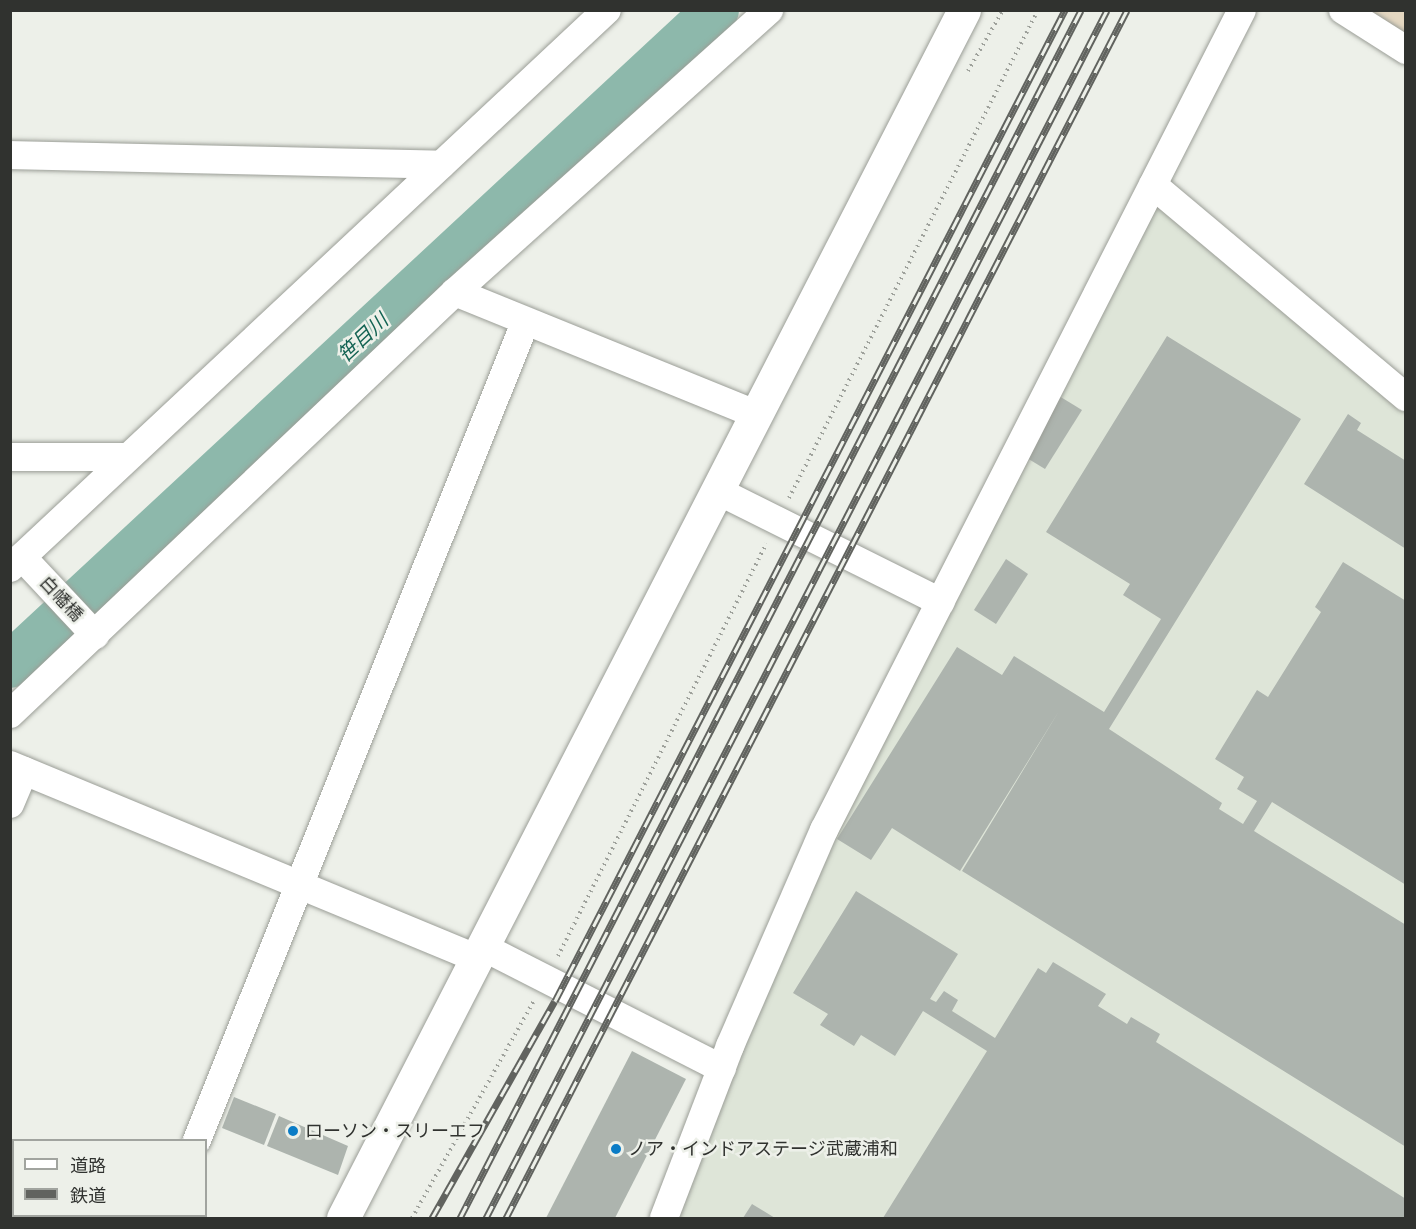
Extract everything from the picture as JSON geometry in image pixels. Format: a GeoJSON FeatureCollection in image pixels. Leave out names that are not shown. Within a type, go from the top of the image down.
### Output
{"type":"FeatureCollection","features":[{"type":"Feature","properties":{"kind":"street"},"geometry":{"type":"LineString","coordinates":[[23,566],[126,457],[607,10]]}},
{"type":"Feature","properties":{"kind":"street"},"geometry":{"type":"LineString","coordinates":[[10,714],[90,631],[455,292],[769,10]]}},
{"type":"Feature","properties":{"kind":"street"},"geometry":{"type":"LineString","coordinates":[[343,1218],[964,10]]}},
{"type":"Feature","properties":{"kind":"street"},"geometry":{"type":"LineString","coordinates":[[664,1218],[722,1069],[824,830],[1242,10]]}},
{"type":"Feature","properties":{"kind":"street"},"geometry":{"type":"LineString","coordinates":[[1343,10],[1406,50]]}},
{"type":"Feature","properties":{"kind":"street"},"geometry":{"type":"LineString","coordinates":[[10,155],[441,165]]}},
{"type":"Feature","properties":{"kind":"street"},"geometry":{"type":"LineString","coordinates":[[1153,185],[1406,397]]}},
{"type":"Feature","properties":{"kind":"street"},"geometry":{"type":"LineString","coordinates":[[455,292],[525,323],[755,414]]}},
{"type":"Feature","properties":{"kind":"street"},"geometry":{"type":"LineString","coordinates":[[197,1139],[525,323]]}},
{"type":"Feature","properties":{"kind":"street"},"geometry":{"type":"LineString","coordinates":[[10,457],[126,457]]}},
{"type":"Feature","properties":{"kind":"street"},"geometry":{"type":"LineString","coordinates":[[716,490],[940,602]]}},
{"type":"Feature","properties":{"kind":"street","name":"白幡橋"},"geometry":{"type":"LineString","coordinates":[[23,566],[90,631]]}},
{"type":"Feature","properties":{"kind":"street"},"geometry":{"type":"LineString","coordinates":[[10,804],[17,768],[546,979],[722,1069]]}},
{"type":"Feature","properties":{"kind":"path"},"geometry":{"type":"LineString","coordinates":[[412,1218],[546,979],[1038,10]]}},
{"type":"Feature","properties":{"kind":"shaded area"},"geometry":{"type":"Polygon","coordinates":[[[1367,11],[1405,11],[1405,35],[1367,11]]]}},
{"type":"Feature","properties":{"kind":"shaded area"},"geometry":{"type":"Polygon","coordinates":[[[1153,185],[1405,397],[1405,1218],[664,1218],[730,1046],[1153,185]]]}},
{"type":"Feature","properties":{"kind":"building"},"geometry":{"type":"Polygon","coordinates":[[[1167,336],[1301,419],[1109,729],[1222,803],[1219,809],[1243,824],[1257,801],[1237,789],[1244,777],[1215,759],[1257,690],[1268,697],[1321,612],[1315,607],[1343,562],[1406,601],[1406,885],[1272,802],[1254,831],[1406,925],[1406,1147],[962,871],[1059,711],[960,871],[892,828],[871,860],[837,839],[957,647],[1002,675],[1014,656],[1104,712],[1161,619],[1123,595],[1130,584],[1046,532],[1167,336]]]}},
{"type":"Feature","properties":{"kind":"building"},"geometry":{"type":"Polygon","coordinates":[[[1059,396],[1082,410],[1045,469],[1022,455],[1059,396]]]}},
{"type":"Feature","properties":{"kind":"building"},"geometry":{"type":"Polygon","coordinates":[[[1348,414],[1361,423],[1357,430],[1406,461],[1406,549],[1304,484],[1348,414]]]}},
{"type":"Feature","properties":{"kind":"building"},"geometry":{"type":"Polygon","coordinates":[[[1006,559],[1028,574],[996,624],[974,610],[1006,559]]]}},
{"type":"Feature","properties":{"kind":"building"},"geometry":{"type":"Polygon","coordinates":[[[856,891],[958,954],[930,999],[936,1002],[944,991],[958,1000],[952,1011],[995,1038],[1038,968],[1046,973],[1053,962],[1106,994],[1098,1006],[1127,1024],[1131,1017],[1160,1034],[1156,1042],[1406,1199],[1406,1218],[883,1218],[987,1051],[923,1011],[895,1056],[861,1035],[854,1046],[820,1025],[828,1014],[793,993],[856,891]]]}},
{"type":"Feature","properties":{"kind":"building","name":"ノア・インドアステージ武蔵浦和"},"geometry":{"type":"Polygon","coordinates":[[[632,1051],[686,1079],[615,1218],[546,1218],[632,1051]]]}},
{"type":"Feature","properties":{"kind":"building"},"geometry":{"type":"Polygon","coordinates":[[[234,1097],[276,1114],[264,1145],[222,1128],[234,1097]]]}},
{"type":"Feature","properties":{"kind":"building","name":"ローソン・スリーエフ"},"geometry":{"type":"Polygon","coordinates":[[[279,1116],[348,1146],[338,1175],[267,1146],[279,1116]]]}},
{"type":"Feature","properties":{"kind":"building"},"geometry":{"type":"Polygon","coordinates":[[[752,1204],[775,1218],[743,1218],[752,1204]]]}},
{"type":"Feature","properties":{"kind":"waterway","name":"笹目川"},"geometry":{"type":"LineString","coordinates":[[10,665],[716,10]]}},
{"type":"Feature","properties":{"kind":"railway"},"geometry":{"type":"LineString","coordinates":[[432,1218],[555,1001],[1065,10]]}},
{"type":"Feature","properties":{"kind":"railway"},"geometry":{"type":"LineString","coordinates":[[460,1218],[1081,10]]}},
{"type":"Feature","properties":{"kind":"railway"},"geometry":{"type":"LineString","coordinates":[[486,1218],[1107,10]]}},
{"type":"Feature","properties":{"kind":"railway"},"geometry":{"type":"LineString","coordinates":[[506,1218],[1127,10]]}},
{"type":"Feature","properties":{"kind":"place","name":"ローソン・スリーエフ"},"geometry":{"type":"Point","coordinates":[293,1131]}},
{"type":"Feature","properties":{"kind":"place","name":"ノア・インドアステージ武蔵浦和"},"geometry":{"type":"Point","coordinates":[616,1149]}}]}
